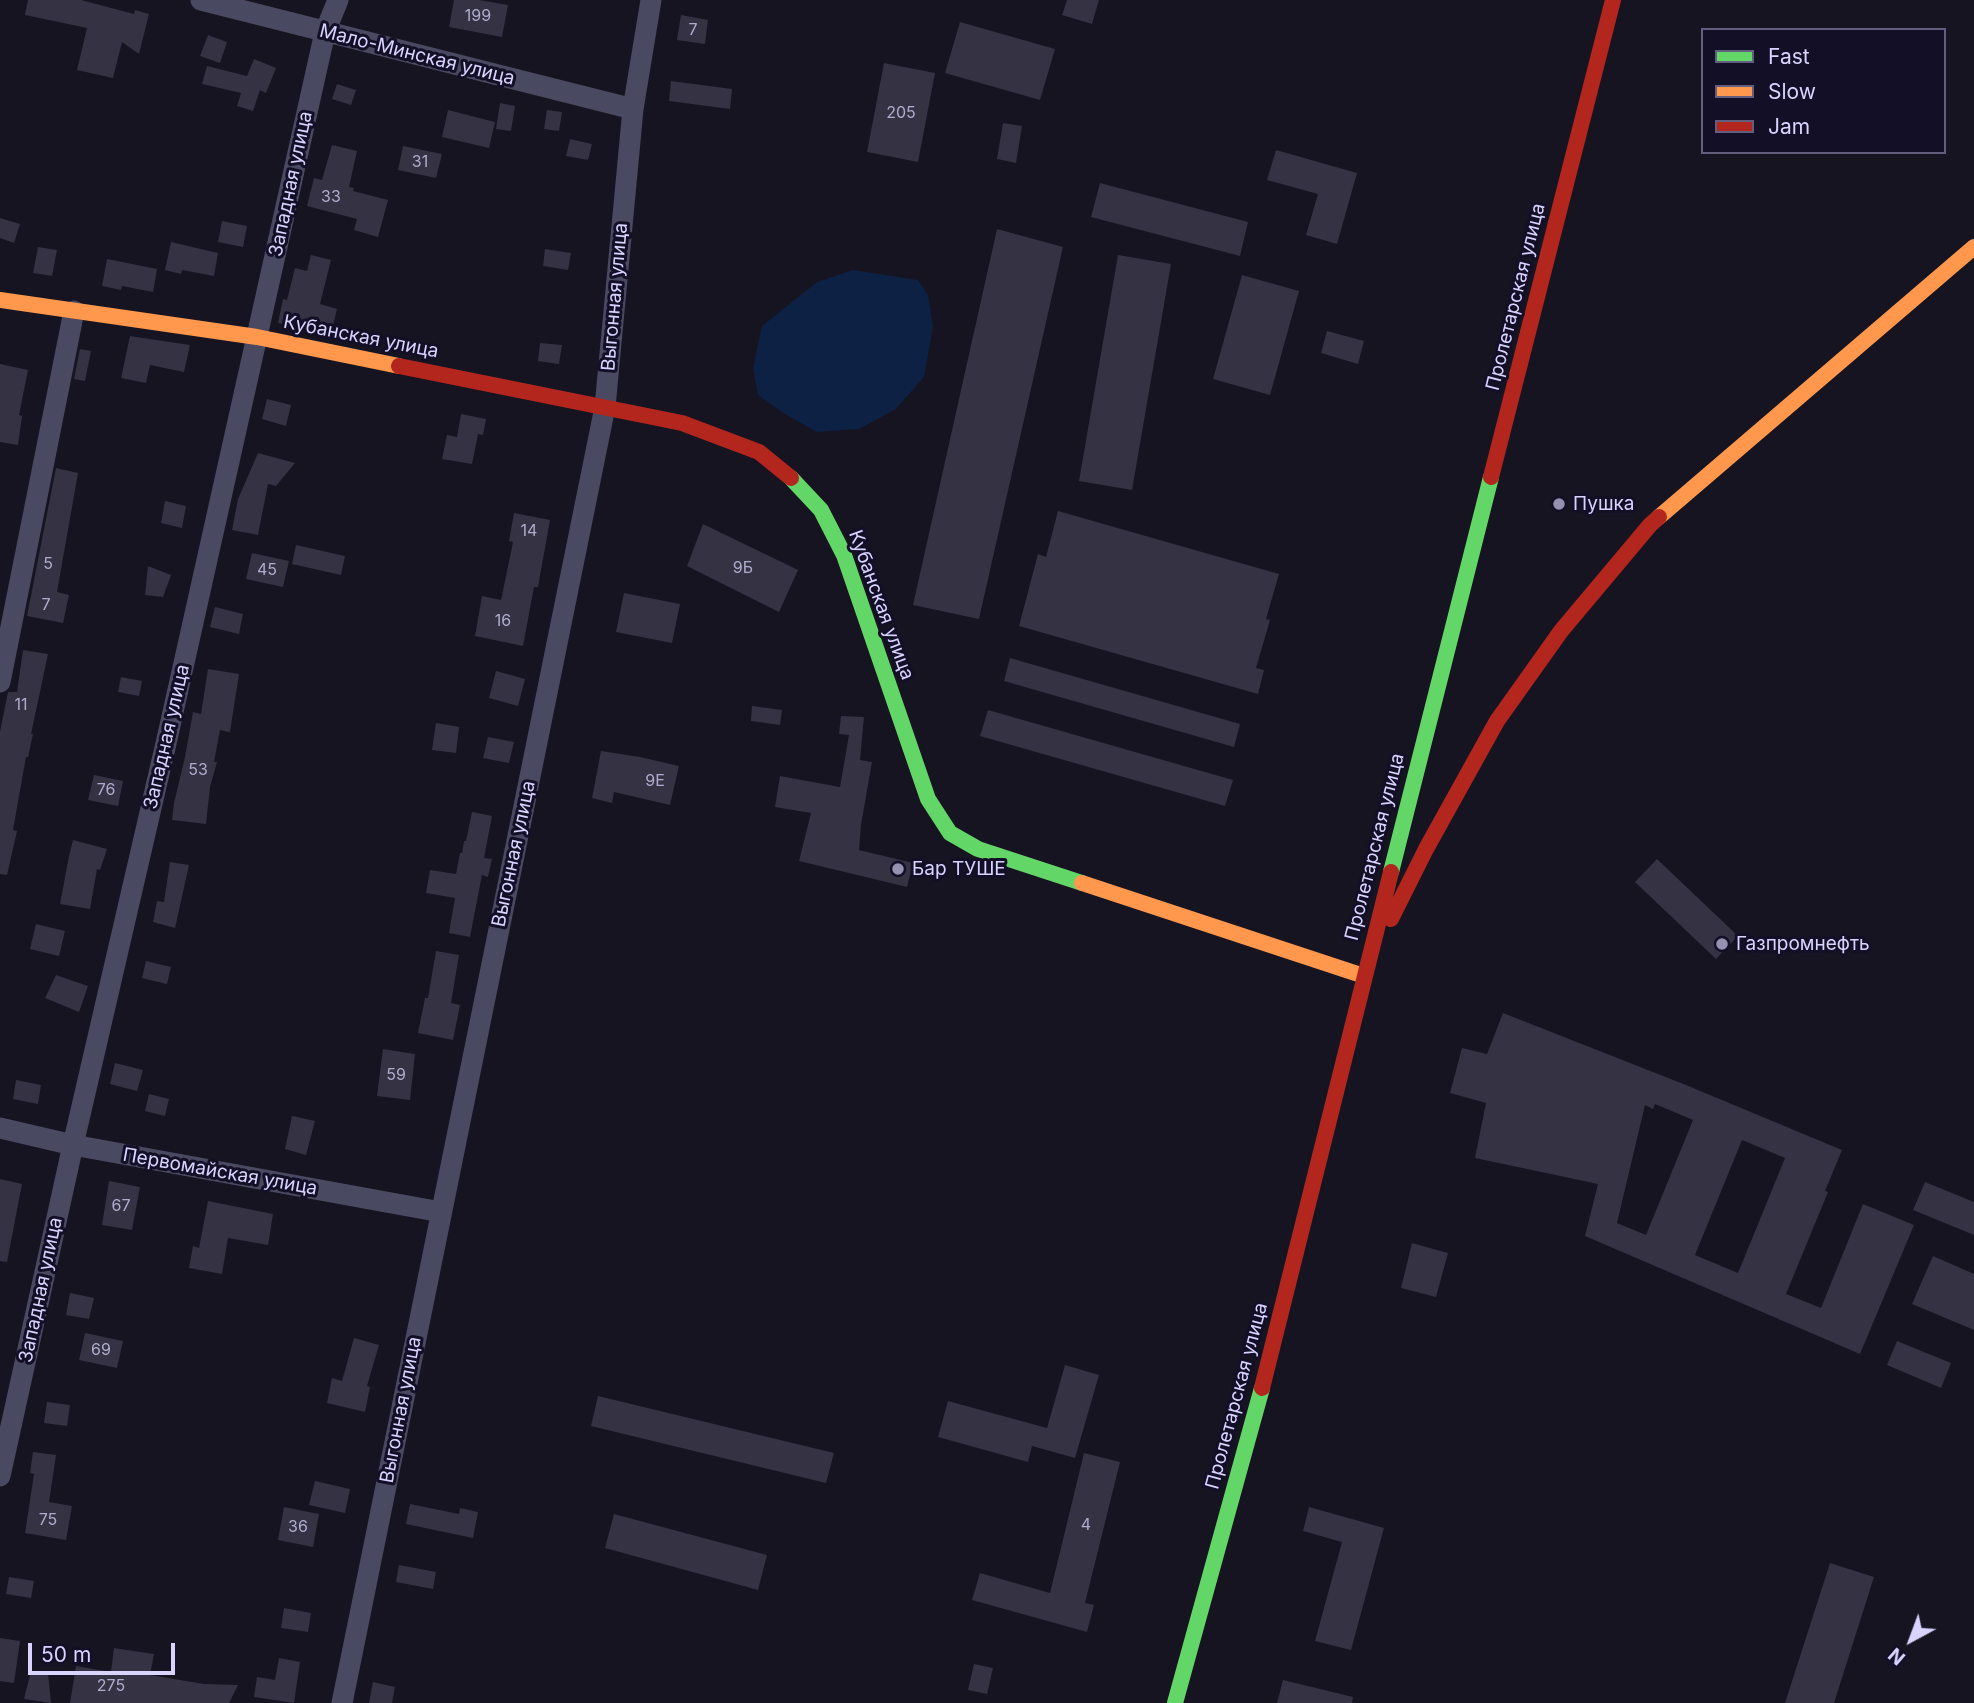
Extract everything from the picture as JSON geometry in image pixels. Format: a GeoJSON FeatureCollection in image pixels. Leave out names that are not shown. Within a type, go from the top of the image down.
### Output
{"type":"FeatureCollection","features":[{"type":"Feature","properties":{"kind":"street","name":"Мало-Минская улица"},"geometry":{"type":"LineString","coordinates":[[201,0],[633,109]]}},
{"type":"Feature","properties":{"kind":"street","name":"Западная улица"},"geometry":{"type":"LineString","coordinates":[[0,1476],[325,32],[338,0]]}},
{"type":"Feature","properties":{"kind":"street","name":"Выгонная улица"},"geometry":{"type":"LineString","coordinates":[[342,1703],[605,407],[633,109],[651,0]]}},
{"type":"Feature","properties":{"kind":"street","name":"Пролетарская улица"},"geometry":{"type":"LineString","coordinates":[[1175,1703],[1268,1365],[1364,976],[1613,0]]}},
{"type":"Feature","properties":{"kind":"street"},"geometry":{"type":"LineString","coordinates":[[1364,976],[1426,849],[1496,722],[1535,666],[1595,589],[1650,525],[1974,247]]}},
{"type":"Feature","properties":{"kind":"street","name":"Кубанская улица"},"geometry":{"type":"LineString","coordinates":[[0,300],[257,337],[682,424],[759,452],[798,484],[821,510],[844,555],[928,799],[950,833],[978,849],[1364,976]]}},
{"type":"Feature","properties":{"kind":"street"},"geometry":{"type":"LineString","coordinates":[[0,682],[74,310]]}},
{"type":"Feature","properties":{"kind":"street","name":"Первомайская улица"},"geometry":{"type":"LineString","coordinates":[[0,1128],[73,1145],[441,1213]]}},
{"type":"Feature","properties":{"kind":"water"},"geometry":{"type":"Polygon","coordinates":[[[853,270],[918,280],[928,295],[933,327],[924,377],[896,409],[859,429],[817,432],[758,395],[753,368],[762,326],[817,282],[853,270]]]}},
{"type":"Feature","properties":{"kind":"building"},"geometry":{"type":"Polygon","coordinates":[[[28,0],[81,0],[134,14],[135,10],[149,14],[139,54],[122,42],[113,78],[77,70],[87,28],[25,15],[28,0]]]}},
{"type":"Feature","properties":{"kind":"building"},"geometry":{"type":"Polygon","coordinates":[[[454,0],[479,0],[508,5],[502,37],[449,27],[454,0]]]}},
{"type":"Feature","properties":{"kind":"building"},"geometry":{"type":"Polygon","coordinates":[[[1067,0],[1099,0],[1092,24],[1062,15],[1067,0]]]}},
{"type":"Feature","properties":{"kind":"building"},"geometry":{"type":"Polygon","coordinates":[[[681,15],[708,20],[705,44],[677,40],[681,15]]]}},
{"type":"Feature","properties":{"kind":"building"},"geometry":{"type":"Polygon","coordinates":[[[960,22],[1055,49],[1040,100],[945,73],[960,22]]]}},
{"type":"Feature","properties":{"kind":"building"},"geometry":{"type":"Polygon","coordinates":[[[208,35],[227,42],[220,63],[200,56],[208,35]]]}},
{"type":"Feature","properties":{"kind":"building"},"geometry":{"type":"Polygon","coordinates":[[[254,59],[276,68],[266,93],[260,90],[253,111],[237,106],[241,93],[202,84],[207,66],[247,76],[254,59]]]}},
{"type":"Feature","properties":{"kind":"building"},"geometry":{"type":"Polygon","coordinates":[[[884,63],[935,73],[918,162],[867,152],[884,63]]]}},
{"type":"Feature","properties":{"kind":"building"},"geometry":{"type":"Polygon","coordinates":[[[671,81],[732,89],[730,109],[669,101],[671,81]]]}},
{"type":"Feature","properties":{"kind":"building"},"geometry":{"type":"Polygon","coordinates":[[[337,84],[356,90],[351,105],[332,99],[337,84]]]}},
{"type":"Feature","properties":{"kind":"building"},"geometry":{"type":"Polygon","coordinates":[[[500,103],[515,106],[511,131],[496,129],[500,103]]]}},
{"type":"Feature","properties":{"kind":"building"},"geometry":{"type":"Polygon","coordinates":[[[448,110],[495,122],[489,148],[442,137],[448,110]]]}},
{"type":"Feature","properties":{"kind":"building"},"geometry":{"type":"Polygon","coordinates":[[[547,110],[562,112],[559,131],[544,129],[547,110]]]}},
{"type":"Feature","properties":{"kind":"building"},"geometry":{"type":"Polygon","coordinates":[[[1003,123],[1022,126],[1016,163],[997,159],[1003,123]]]}},
{"type":"Feature","properties":{"kind":"building"},"geometry":{"type":"Polygon","coordinates":[[[570,139],[592,144],[588,160],[566,156],[570,139]]]}},
{"type":"Feature","properties":{"kind":"building"},"geometry":{"type":"Polygon","coordinates":[[[332,145],[357,151],[349,187],[354,188],[353,191],[388,200],[378,237],[354,230],[357,219],[307,206],[314,178],[322,180],[332,145]]]}},
{"type":"Feature","properties":{"kind":"building"},"geometry":{"type":"Polygon","coordinates":[[[403,146],[442,154],[436,178],[398,170],[403,146]]]}},
{"type":"Feature","properties":{"kind":"building"},"geometry":{"type":"Polygon","coordinates":[[[1276,150],[1357,173],[1337,244],[1306,235],[1318,194],[1267,180],[1276,150]]]}},
{"type":"Feature","properties":{"kind":"building"},"geometry":{"type":"Polygon","coordinates":[[[1100,183],[1248,222],[1240,256],[1091,217],[1100,183]]]}},
{"type":"Feature","properties":{"kind":"building"},"geometry":{"type":"Polygon","coordinates":[[[0,218],[20,224],[14,243],[0,238],[0,218]]]}},
{"type":"Feature","properties":{"kind":"building"},"geometry":{"type":"Polygon","coordinates":[[[222,221],[247,226],[243,247],[218,242],[222,221]]]}},
{"type":"Feature","properties":{"kind":"building"},"geometry":{"type":"Polygon","coordinates":[[[997,229],[1063,247],[979,619],[913,605],[997,229]]]}},
{"type":"Feature","properties":{"kind":"building"},"geometry":{"type":"Polygon","coordinates":[[[171,242],[218,253],[214,276],[165,270],[171,242]]]}},
{"type":"Feature","properties":{"kind":"building"},"geometry":{"type":"Polygon","coordinates":[[[38,247],[57,250],[52,276],[33,273],[38,247]]]}},
{"type":"Feature","properties":{"kind":"building"},"geometry":{"type":"Polygon","coordinates":[[[545,249],[571,253],[568,270],[543,266],[545,249]]]}},
{"type":"Feature","properties":{"kind":"building"},"geometry":{"type":"Polygon","coordinates":[[[311,255],[331,260],[320,304],[337,309],[331,334],[278,323],[283,299],[287,300],[295,268],[307,271],[311,255]]]}},
{"type":"Feature","properties":{"kind":"building"},"geometry":{"type":"Polygon","coordinates":[[[1118,255],[1171,264],[1132,490],[1079,481],[1118,255]]]}},
{"type":"Feature","properties":{"kind":"building"},"geometry":{"type":"Polygon","coordinates":[[[107,259],[157,269],[153,292],[122,286],[121,290],[102,286],[107,259]]]}},
{"type":"Feature","properties":{"kind":"building"},"geometry":{"type":"Polygon","coordinates":[[[1242,275],[1299,291],[1270,395],[1213,379],[1242,275]]]}},
{"type":"Feature","properties":{"kind":"building"},"geometry":{"type":"Polygon","coordinates":[[[1327,331],[1364,341],[1358,364],[1321,353],[1327,331]]]}},
{"type":"Feature","properties":{"kind":"building"},"geometry":{"type":"Polygon","coordinates":[[[130,336],[190,345],[184,372],[150,365],[146,383],[121,378],[130,336]]]}},
{"type":"Feature","properties":{"kind":"building"},"geometry":{"type":"Polygon","coordinates":[[[540,343],[562,345],[559,364],[538,361],[540,343]]]}},
{"type":"Feature","properties":{"kind":"building"},"geometry":{"type":"Polygon","coordinates":[[[80,349],[91,351],[85,381],[74,379],[80,349]]]}},
{"type":"Feature","properties":{"kind":"building"},"geometry":{"type":"Polygon","coordinates":[[[0,364],[28,370],[19,415],[22,416],[18,445],[0,442],[0,364]]]}},
{"type":"Feature","properties":{"kind":"building"},"geometry":{"type":"Polygon","coordinates":[[[267,399],[291,405],[286,426],[262,419],[267,399]]]}},
{"type":"Feature","properties":{"kind":"building"},"geometry":{"type":"Polygon","coordinates":[[[461,414],[486,419],[483,435],[478,434],[472,464],[442,459],[447,435],[457,437],[461,414]]]}},
{"type":"Feature","properties":{"kind":"building"},"geometry":{"type":"Polygon","coordinates":[[[258,453],[295,463],[276,486],[268,484],[258,535],[232,530],[238,499],[258,453]]]}},
{"type":"Feature","properties":{"kind":"building"},"geometry":{"type":"Polygon","coordinates":[[[56,468],[78,473],[57,592],[69,595],[63,623],[27,616],[56,468]]]}},
{"type":"Feature","properties":{"kind":"building"},"geometry":{"type":"Polygon","coordinates":[[[165,501],[186,506],[182,528],[161,523],[165,501]]]}},
{"type":"Feature","properties":{"kind":"building"},"geometry":{"type":"Polygon","coordinates":[[[1058,511],[1279,574],[1266,619],[1270,620],[1256,668],[1264,670],[1258,694],[1019,626],[1038,554],[1046,557],[1058,511]]]}},
{"type":"Feature","properties":{"kind":"building"},"geometry":{"type":"Polygon","coordinates":[[[514,513],[550,520],[538,587],[534,587],[523,646],[475,636],[482,596],[501,600],[513,542],[509,541],[514,513]]]}},
{"type":"Feature","properties":{"kind":"building"},"geometry":{"type":"Polygon","coordinates":[[[703,524],[798,570],[779,612],[687,566],[703,524]]]}},
{"type":"Feature","properties":{"kind":"building"},"geometry":{"type":"Polygon","coordinates":[[[296,545],[345,556],[341,575],[292,564],[296,545]]]}},
{"type":"Feature","properties":{"kind":"building"},"geometry":{"type":"Polygon","coordinates":[[[252,553],[289,561],[283,587],[246,579],[252,553]]]}},
{"type":"Feature","properties":{"kind":"building"},"geometry":{"type":"Polygon","coordinates":[[[148,566],[171,575],[163,597],[145,595],[148,566]]]}},
{"type":"Feature","properties":{"kind":"building"},"geometry":{"type":"Polygon","coordinates":[[[624,593],[680,604],[672,643],[616,632],[624,593]]]}},
{"type":"Feature","properties":{"kind":"building"},"geometry":{"type":"Polygon","coordinates":[[[215,607],[243,614],[239,634],[210,627],[215,607]]]}},
{"type":"Feature","properties":{"kind":"building"},"geometry":{"type":"Polygon","coordinates":[[[23,650],[48,654],[26,757],[13,830],[17,831],[7,875],[0,874],[0,732],[8,692],[17,692],[23,650]]]}},
{"type":"Feature","properties":{"kind":"building"},"geometry":{"type":"Polygon","coordinates":[[[1010,658],[1240,724],[1234,747],[1004,681],[1010,658]]]}},
{"type":"Feature","properties":{"kind":"building"},"geometry":{"type":"Polygon","coordinates":[[[208,669],[239,674],[230,732],[220,730],[206,824],[172,820],[193,712],[201,714],[208,669]]]}},
{"type":"Feature","properties":{"kind":"building"},"geometry":{"type":"Polygon","coordinates":[[[496,671],[525,679],[518,706],[489,698],[496,671]]]}},
{"type":"Feature","properties":{"kind":"building"},"geometry":{"type":"Polygon","coordinates":[[[121,677],[142,681],[139,696],[118,692],[121,677]]]}},
{"type":"Feature","properties":{"kind":"building"},"geometry":{"type":"Polygon","coordinates":[[[752,706],[782,710],[780,725],[751,721],[752,706]]]}},
{"type":"Feature","properties":{"kind":"building"},"geometry":{"type":"Polygon","coordinates":[[[988,710],[1233,780],[1225,806],[980,736],[988,710]]]}},
{"type":"Feature","properties":{"kind":"building"},"geometry":{"type":"Polygon","coordinates":[[[841,716],[864,717],[860,760],[872,762],[859,850],[913,863],[907,887],[799,861],[811,813],[775,807],[780,776],[840,787],[849,735],[839,734],[841,716]]]}},
{"type":"Feature","properties":{"kind":"building"},"geometry":{"type":"Polygon","coordinates":[[[436,723],[459,727],[456,753],[432,750],[436,723]]]}},
{"type":"Feature","properties":{"kind":"building"},"geometry":{"type":"Polygon","coordinates":[[[488,737],[514,742],[509,763],[483,758],[488,737]]]}},
{"type":"Feature","properties":{"kind":"building"},"geometry":{"type":"Polygon","coordinates":[[[601,751],[679,766],[670,805],[614,792],[612,803],[592,798],[601,751]]]}},
{"type":"Feature","properties":{"kind":"building"},"geometry":{"type":"Polygon","coordinates":[[[94,775],[123,781],[118,806],[88,800],[94,775]]]}},
{"type":"Feature","properties":{"kind":"building"},"geometry":{"type":"Polygon","coordinates":[[[472,812],[492,816],[484,858],[492,859],[488,877],[482,875],[470,937],[449,933],[455,898],[426,893],[430,870],[456,874],[472,812]]]}},
{"type":"Feature","properties":{"kind":"building"},"geometry":{"type":"Polygon","coordinates":[[[73,840],[107,849],[100,870],[97,869],[90,909],[60,904],[73,840]]]}},
{"type":"Feature","properties":{"kind":"building"},"geometry":{"type":"Polygon","coordinates":[[[1657,859],[1738,936],[1716,959],[1635,882],[1657,859]]]}},
{"type":"Feature","properties":{"kind":"building"},"geometry":{"type":"Polygon","coordinates":[[[170,862],[189,865],[175,928],[153,922],[157,901],[164,902],[170,862]]]}},
{"type":"Feature","properties":{"kind":"building"},"geometry":{"type":"Polygon","coordinates":[[[36,924],[65,931],[59,956],[30,949],[36,924]]]}},
{"type":"Feature","properties":{"kind":"building"},"geometry":{"type":"Polygon","coordinates":[[[436,951],[459,955],[451,1003],[460,1005],[453,1040],[418,1033],[425,998],[428,998],[436,951]]]}},
{"type":"Feature","properties":{"kind":"building"},"geometry":{"type":"Polygon","coordinates":[[[146,961],[171,967],[167,984],[142,978],[146,961]]]}},
{"type":"Feature","properties":{"kind":"building"},"geometry":{"type":"Polygon","coordinates":[[[56,975],[88,986],[79,1012],[45,998],[56,975]]]}},
{"type":"Feature","properties":{"kind":"building"},"geometry":{"type":"Polygon","coordinates":[[[1503,1013],[1842,1150],[1825,1191],[1828,1192],[1786,1294],[1821,1308],[1863,1204],[1914,1225],[1860,1354],[1585,1236],[1598,1184],[1475,1158],[1486,1103],[1450,1093],[1462,1048],[1487,1054],[1503,1013]],[[1655,1104],[1653,1109],[1645,1105],[1617,1223],[1646,1235],[1693,1120],[1655,1104]],[[1742,1140],[1695,1255],[1738,1273],[1785,1158],[1742,1140]]]}},
{"type":"Feature","properties":{"kind":"building"},"geometry":{"type":"Polygon","coordinates":[[[383,1049],[415,1054],[410,1100],[377,1096],[383,1049]]]}},
{"type":"Feature","properties":{"kind":"building"},"geometry":{"type":"Polygon","coordinates":[[[115,1063],[143,1070],[137,1091],[110,1084],[115,1063]]]}},
{"type":"Feature","properties":{"kind":"building"},"geometry":{"type":"Polygon","coordinates":[[[16,1080],[41,1085],[38,1104],[13,1099],[16,1080]]]}},
{"type":"Feature","properties":{"kind":"building"},"geometry":{"type":"Polygon","coordinates":[[[149,1094],[169,1099],[165,1116],[145,1111],[149,1094]]]}},
{"type":"Feature","properties":{"kind":"building"},"geometry":{"type":"Polygon","coordinates":[[[292,1116],[315,1121],[306,1155],[285,1149],[292,1116]]]}},
{"type":"Feature","properties":{"kind":"building"},"geometry":{"type":"Polygon","coordinates":[[[0,1179],[22,1184],[7,1262],[0,1261],[0,1179]]]}},
{"type":"Feature","properties":{"kind":"building"},"geometry":{"type":"Polygon","coordinates":[[[109,1181],[140,1187],[132,1230],[102,1225],[109,1181]]]}},
{"type":"Feature","properties":{"kind":"building"},"geometry":{"type":"Polygon","coordinates":[[[1925,1182],[1974,1202],[1974,1235],[1913,1210],[1925,1182]]]}},
{"type":"Feature","properties":{"kind":"building"},"geometry":{"type":"Polygon","coordinates":[[[208,1201],[273,1214],[268,1245],[228,1238],[222,1274],[189,1268],[193,1246],[199,1248],[208,1201]]]}},
{"type":"Feature","properties":{"kind":"building"},"geometry":{"type":"Polygon","coordinates":[[[1412,1243],[1448,1253],[1436,1297],[1401,1288],[1412,1243]]]}},
{"type":"Feature","properties":{"kind":"building"},"geometry":{"type":"Polygon","coordinates":[[[1933,1256],[1974,1274],[1974,1330],[1912,1304],[1933,1256]]]}},
{"type":"Feature","properties":{"kind":"building"},"geometry":{"type":"Polygon","coordinates":[[[70,1293],[94,1298],[89,1319],[66,1315],[70,1293]]]}},
{"type":"Feature","properties":{"kind":"building"},"geometry":{"type":"Polygon","coordinates":[[[85,1333],[123,1341],[117,1368],[79,1360],[85,1333]]]}},
{"type":"Feature","properties":{"kind":"building"},"geometry":{"type":"Polygon","coordinates":[[[354,1338],[379,1345],[367,1386],[370,1387],[365,1412],[327,1403],[332,1378],[342,1381],[354,1338]]]}},
{"type":"Feature","properties":{"kind":"building"},"geometry":{"type":"Polygon","coordinates":[[[1897,1341],[1951,1363],[1941,1388],[1887,1365],[1897,1341]]]}},
{"type":"Feature","properties":{"kind":"building"},"geometry":{"type":"Polygon","coordinates":[[[1065,1365],[1099,1375],[1075,1458],[1032,1446],[1028,1462],[938,1437],[948,1401],[1047,1428],[1065,1365]]]}},
{"type":"Feature","properties":{"kind":"building"},"geometry":{"type":"Polygon","coordinates":[[[598,1396],[834,1453],[826,1483],[591,1426],[598,1396]]]}},
{"type":"Feature","properties":{"kind":"building"},"geometry":{"type":"Polygon","coordinates":[[[47,1402],[70,1405],[67,1426],[44,1423],[47,1402]]]}},
{"type":"Feature","properties":{"kind":"building"},"geometry":{"type":"Polygon","coordinates":[[[33,1452],[56,1455],[49,1502],[72,1506],[66,1540],[25,1533],[34,1474],[30,1473],[33,1452]]]}},
{"type":"Feature","properties":{"kind":"building"},"geometry":{"type":"Polygon","coordinates":[[[1084,1453],[1120,1462],[1085,1603],[1094,1605],[1087,1632],[972,1600],[980,1573],[1050,1593],[1084,1453]]]}},
{"type":"Feature","properties":{"kind":"building"},"geometry":{"type":"Polygon","coordinates":[[[315,1481],[350,1489],[345,1513],[309,1505],[315,1481]]]}},
{"type":"Feature","properties":{"kind":"building"},"geometry":{"type":"Polygon","coordinates":[[[410,1504],[459,1514],[460,1508],[478,1512],[473,1538],[406,1524],[410,1504]]]}},
{"type":"Feature","properties":{"kind":"building"},"geometry":{"type":"Polygon","coordinates":[[[284,1507],[319,1514],[313,1547],[278,1540],[284,1507]]]}},
{"type":"Feature","properties":{"kind":"building"},"geometry":{"type":"Polygon","coordinates":[[[1309,1507],[1384,1528],[1351,1650],[1315,1641],[1342,1542],[1303,1531],[1309,1507]]]}},
{"type":"Feature","properties":{"kind":"building"},"geometry":{"type":"Polygon","coordinates":[[[614,1514],[767,1555],[758,1590],[605,1548],[614,1514]]]}},
{"type":"Feature","properties":{"kind":"building"},"geometry":{"type":"Polygon","coordinates":[[[1830,1563],[1874,1577],[1834,1703],[1785,1703],[1830,1563]]]}},
{"type":"Feature","properties":{"kind":"building"},"geometry":{"type":"Polygon","coordinates":[[[399,1565],[436,1572],[433,1589],[396,1582],[399,1565]]]}},
{"type":"Feature","properties":{"kind":"building"},"geometry":{"type":"Polygon","coordinates":[[[9,1577],[34,1581],[31,1598],[6,1594],[9,1577]]]}},
{"type":"Feature","properties":{"kind":"building"},"geometry":{"type":"Polygon","coordinates":[[[284,1608],[311,1613],[308,1632],[281,1628],[284,1608]]]}},
{"type":"Feature","properties":{"kind":"building"},"geometry":{"type":"Polygon","coordinates":[[[0,1638],[20,1641],[14,1683],[0,1681],[0,1638]]]}},
{"type":"Feature","properties":{"kind":"building"},"geometry":{"type":"Polygon","coordinates":[[[114,1648],[154,1654],[150,1675],[204,1684],[238,1685],[229,1703],[70,1703],[76,1666],[111,1672],[114,1648]]]}},
{"type":"Feature","properties":{"kind":"building"},"geometry":{"type":"Polygon","coordinates":[[[279,1658],[300,1662],[294,1703],[254,1697],[257,1677],[275,1680],[279,1658]]]}},
{"type":"Feature","properties":{"kind":"building"},"geometry":{"type":"Polygon","coordinates":[[[974,1664],[993,1668],[987,1694],[968,1690],[974,1664]]]}},
{"type":"Feature","properties":{"kind":"building"},"geometry":{"type":"Polygon","coordinates":[[[31,1671],[48,1673],[51,1703],[24,1699],[31,1671]]]}},
{"type":"Feature","properties":{"kind":"building"},"geometry":{"type":"Polygon","coordinates":[[[1283,1680],[1353,1697],[1352,1703],[1277,1703],[1283,1680]]]}},
{"type":"Feature","properties":{"kind":"building"},"geometry":{"type":"Polygon","coordinates":[[[373,1682],[395,1687],[392,1703],[369,1703],[373,1682]]]}},
{"type":"Feature","properties":{"kind":"traffic: fast"},"geometry":{"type":"LineString","coordinates":[[1391,872],[1491,477]]}},
{"type":"Feature","properties":{"kind":"traffic: fast"},"geometry":{"type":"LineString","coordinates":[[791,478],[821,510],[844,555],[928,799],[950,833],[978,849],[1082,883]]}},
{"type":"Feature","properties":{"kind":"traffic: fast"},"geometry":{"type":"LineString","coordinates":[[1175,1703],[1262,1388]]}},
{"type":"Feature","properties":{"kind":"traffic: slow"},"geometry":{"type":"LineString","coordinates":[[1659,517],[1974,247]]}},
{"type":"Feature","properties":{"kind":"traffic: slow"},"geometry":{"type":"LineString","coordinates":[[0,300],[257,337],[399,366]]}},
{"type":"Feature","properties":{"kind":"traffic: slow"},"geometry":{"type":"LineString","coordinates":[[1082,883],[1364,976]]}},
{"type":"Feature","properties":{"kind":"traffic: jam"},"geometry":{"type":"LineString","coordinates":[[1491,477],[1613,0]]}},
{"type":"Feature","properties":{"kind":"traffic: jam"},"geometry":{"type":"LineString","coordinates":[[399,366],[682,423],[759,452],[791,478]]}},
{"type":"Feature","properties":{"kind":"traffic: jam"},"geometry":{"type":"LineString","coordinates":[[1391,919],[1426,849],[1497,721],[1561,631],[1659,517]]}},
{"type":"Feature","properties":{"kind":"traffic: jam"},"geometry":{"type":"LineString","coordinates":[[1262,1388],[1391,872]]}},
{"type":"Feature","properties":{"kind":"place","name":"Пушка"},"geometry":{"type":"Point","coordinates":[1559,504]}},
{"type":"Feature","properties":{"kind":"place","name":"Бар ТУШЕ"},"geometry":{"type":"Point","coordinates":[898,869]}},
{"type":"Feature","properties":{"kind":"place","name":"Газпромнефть"},"geometry":{"type":"Point","coordinates":[1722,944]}}]}
